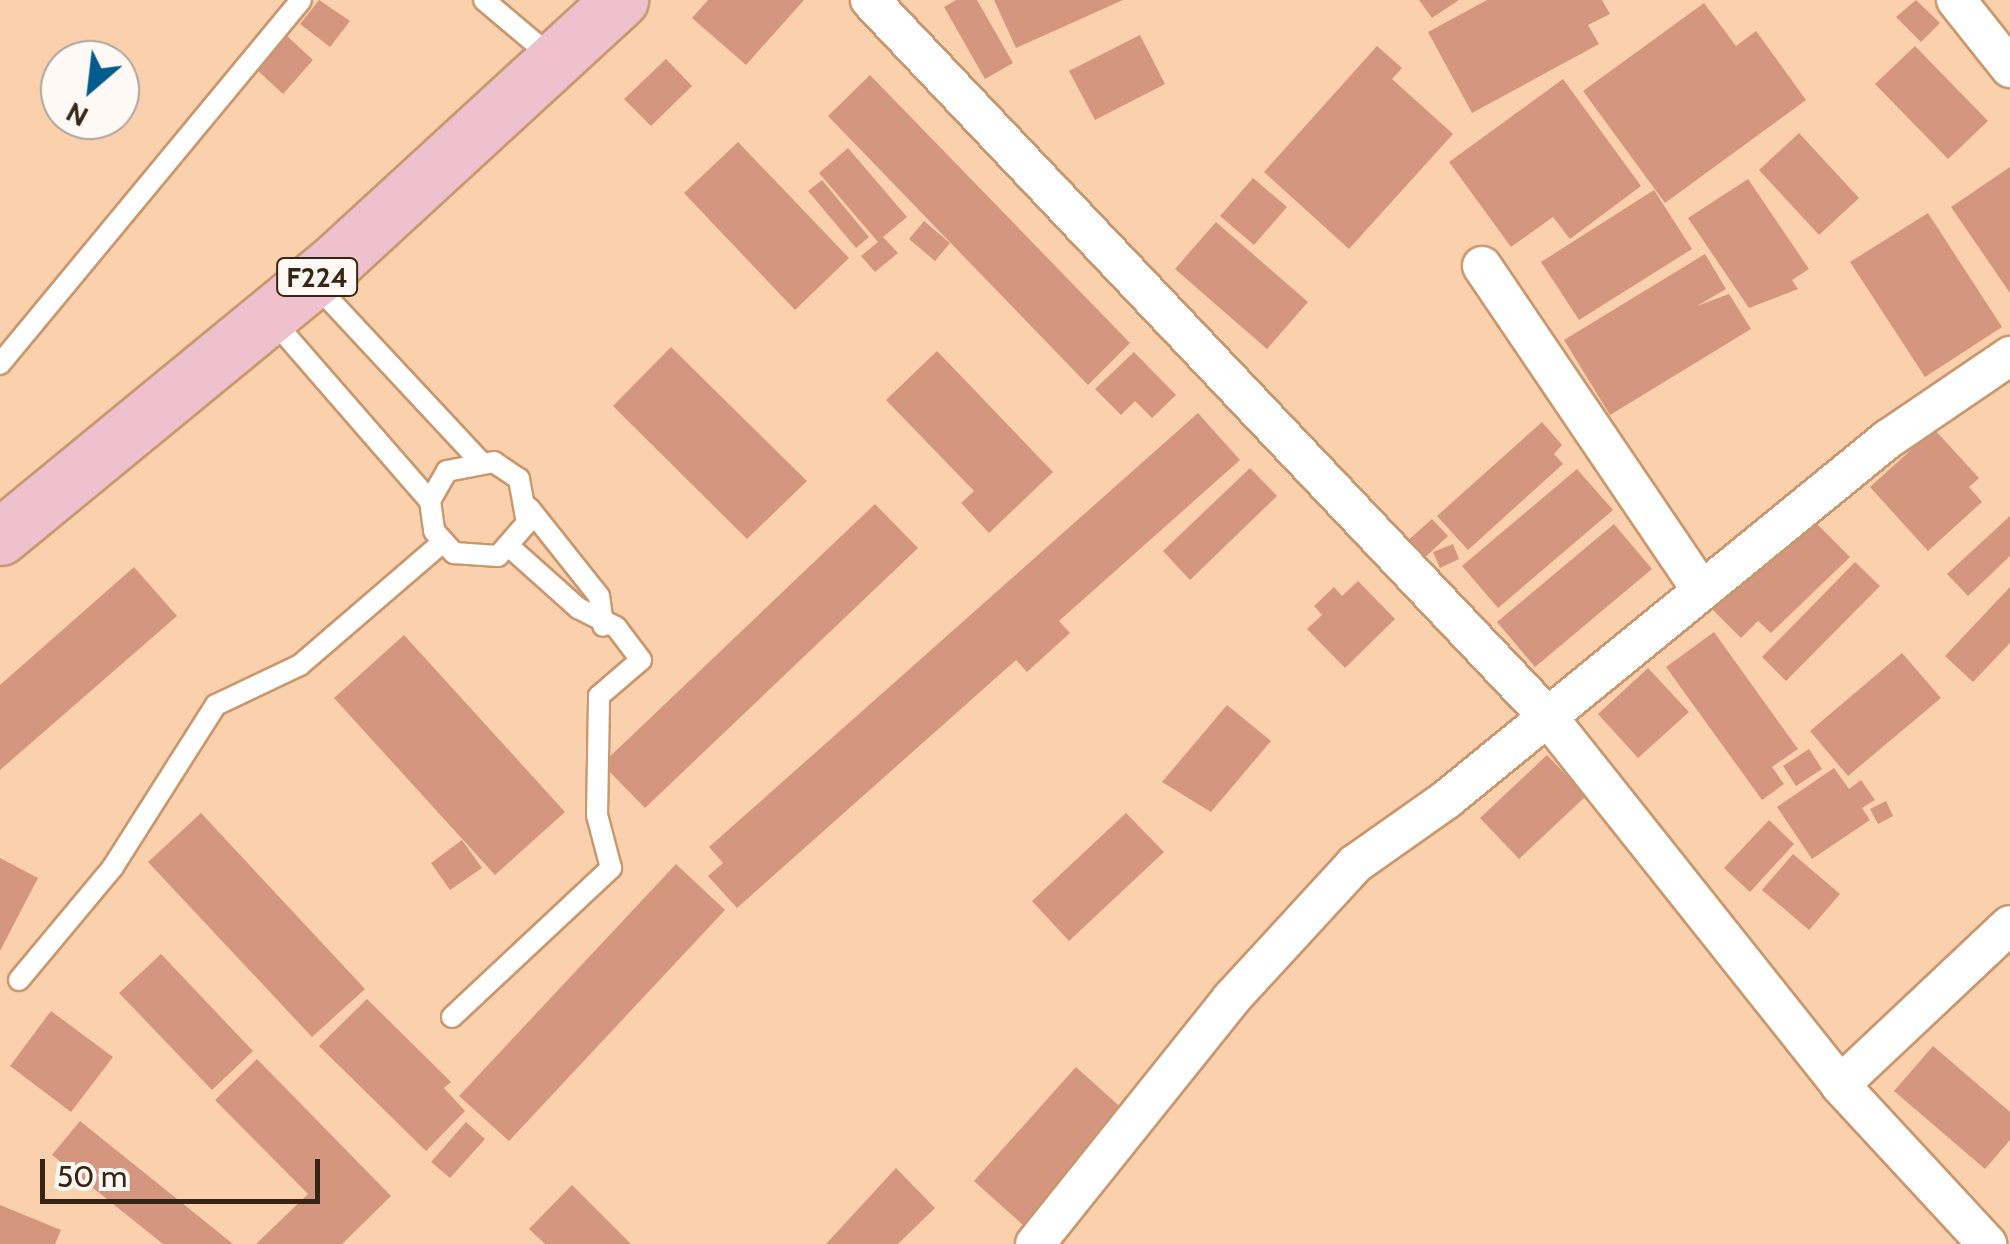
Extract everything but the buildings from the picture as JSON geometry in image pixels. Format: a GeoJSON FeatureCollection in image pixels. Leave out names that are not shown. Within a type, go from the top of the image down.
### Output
{"type":"FeatureCollection","features":[{"type":"Feature","properties":{"kind":"main road","name":"F224"},"geometry":{"type":"LineString","coordinates":[[0,537],[312,281],[620,0]]}},
{"type":"Feature","properties":{"kind":"street"},"geometry":{"type":"LineString","coordinates":[[870,0],[1547,716],[1840,1085],[1987,1244]]}},
{"type":"Feature","properties":{"kind":"street"},"geometry":{"type":"LineString","coordinates":[[1956,0],[2010,68]]}},
{"type":"Feature","properties":{"kind":"street"},"geometry":{"type":"LineString","coordinates":[[1482,266],[1702,592]]}},
{"type":"Feature","properties":{"kind":"street"},"geometry":{"type":"LineString","coordinates":[[1035,1244],[1231,999],[1355,864],[1547,716],[1888,440],[2010,356]]}},
{"type":"Feature","properties":{"kind":"street"},"geometry":{"type":"LineString","coordinates":[[1840,1085],[2010,925]]}},
{"type":"Feature","properties":{"kind":"lane"},"geometry":{"type":"LineString","coordinates":[[0,364],[301,0]]}},
{"type":"Feature","properties":{"kind":"lane"},"geometry":{"type":"LineString","coordinates":[[484,0],[556,62]]}},
{"type":"Feature","properties":{"kind":"lane"},"geometry":{"type":"LineString","coordinates":[[312,281],[479,460],[519,480],[529,508],[599,596],[603,626]]}},
{"type":"Feature","properties":{"kind":"lane"},"geometry":{"type":"LineString","coordinates":[[269,316],[430,501],[442,543]]}},
{"type":"Feature","properties":{"kind":"lane"},"geometry":{"type":"LineString","coordinates":[[430,501],[447,471],[479,460]]}},
{"type":"Feature","properties":{"kind":"lane"},"geometry":{"type":"LineString","coordinates":[[442,543],[484,559],[511,548],[529,508]]}},
{"type":"Feature","properties":{"kind":"lane"},"geometry":{"type":"LineString","coordinates":[[19,980],[113,867],[216,705],[300,664],[442,543]]}},
{"type":"Feature","properties":{"kind":"lane"},"geometry":{"type":"LineString","coordinates":[[452,1017],[611,868],[597,816],[599,696],[641,660],[616,627],[603,626],[511,548]]}}]}
